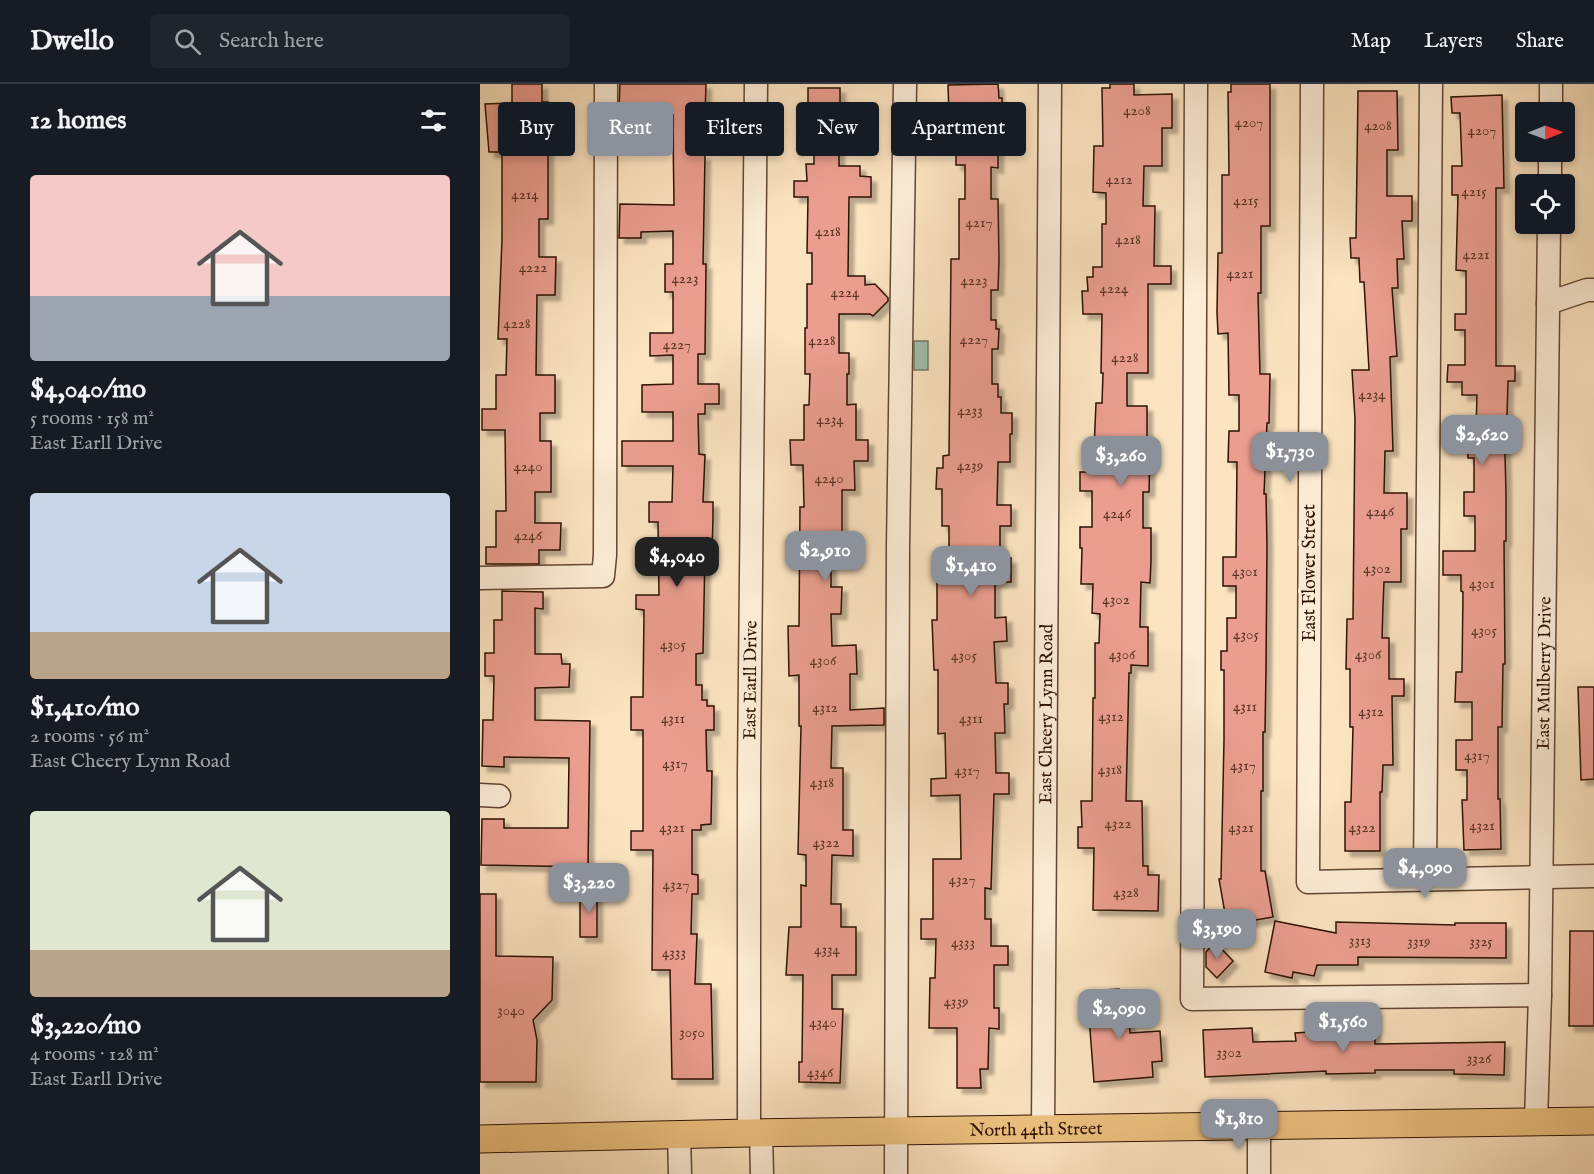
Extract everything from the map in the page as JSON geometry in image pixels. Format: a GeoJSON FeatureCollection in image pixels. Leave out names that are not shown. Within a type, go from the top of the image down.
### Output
{"type":"FeatureCollection","features":[{"type":"Feature","properties":{"kind":"main road","name":"North 44th Street"},"geometry":{"type":"LineString","coordinates":[[480,1139],[1594,1121]]}},
{"type":"Feature","properties":{"kind":"street"},"geometry":{"type":"LineString","coordinates":[[480,578],[603,576],[605,555],[606,84]]}},
{"type":"Feature","properties":{"kind":"street","name":"East Earll Drive"},"geometry":{"type":"LineString","coordinates":[[756,84],[749,772],[755,1133],[762,1174]]}},
{"type":"Feature","properties":{"kind":"street"},"geometry":{"type":"LineString","coordinates":[[896,1174],[898,547],[905,84]]}},
{"type":"Feature","properties":{"kind":"street","name":"East Cheery Lynn Road"},"geometry":{"type":"LineString","coordinates":[[1043,1130],[1050,84]]}},
{"type":"Feature","properties":{"kind":"street"},"geometry":{"type":"LineString","coordinates":[[1196,84],[1192,999],[1540,995]]}},
{"type":"Feature","properties":{"kind":"street","name":"East Flower Street"},"geometry":{"type":"LineString","coordinates":[[1312,84],[1308,882],[1425,879]]}},
{"type":"Feature","properties":{"kind":"street"},"geometry":{"type":"LineString","coordinates":[[1431,84],[1425,879],[1594,876]]}},
{"type":"Feature","properties":{"kind":"street"},"geometry":{"type":"LineString","coordinates":[[1551,84],[1551,102]]}},
{"type":"Feature","properties":{"kind":"street","name":"East Mulberry Drive"},"geometry":{"type":"LineString","coordinates":[[1536,1121],[1542,876],[1549,234]]}},
{"type":"Feature","properties":{"kind":"street"},"geometry":{"type":"LineString","coordinates":[[1548,303],[1587,290],[1594,290]]}},
{"type":"Feature","properties":{"kind":"street"},"geometry":{"type":"LineString","coordinates":[[1259,1126],[1259,1174]]}},
{"type":"Feature","properties":{"kind":"street"},"geometry":{"type":"LineString","coordinates":[[679,1135],[680,1174]]}},
{"type":"Feature","properties":{"kind":"shaded area"},"geometry":{"type":"Polygon","coordinates":[[[914,341],[928,341],[928,370],[914,370],[914,341]]]}},
{"type":"Feature","properties":{"kind":"building"},"geometry":{"type":"Polygon","coordinates":[[[512,84],[542,84],[542,102],[512,102],[512,84]]]}},
{"type":"Feature","properties":{"kind":"building"},"geometry":{"type":"Polygon","coordinates":[[[620,84],[706,84],[705,102],[685,102],[685,156],[705,156],[703,264],[706,264],[705,354],[698,354],[698,384],[719,384],[719,404],[705,404],[705,414],[698,414],[699,454],[705,455],[703,502],[713,502],[713,517],[712,552],[705,552],[703,653],[696,654],[696,685],[702,685],[702,700],[707,700],[707,706],[714,706],[714,730],[706,730],[707,771],[712,771],[711,824],[701,825],[701,830],[692,830],[692,874],[698,875],[698,894],[692,894],[691,934],[697,934],[695,984],[711,984],[713,1079],[672,1079],[670,970],[652,970],[653,850],[631,850],[631,831],[643,831],[643,730],[631,730],[631,697],[643,697],[644,610],[636,609],[636,595],[659,595],[658,522],[649,522],[649,502],[672,502],[673,466],[622,466],[622,441],[673,441],[673,412],[642,412],[642,385],[673,384],[673,355],[650,356],[650,333],[673,333],[673,292],[665,292],[665,264],[673,264],[673,231],[641,232],[641,238],[619,238],[620,204],[674,205],[673,102],[619,102],[620,84]]]}},
{"type":"Feature","properties":{"kind":"building"},"geometry":{"type":"Polygon","coordinates":[[[998,84],[999,98],[1002,98],[1002,102],[949,102],[948,85],[998,84]]]}},
{"type":"Feature","properties":{"kind":"building"},"geometry":{"type":"Polygon","coordinates":[[[1110,84],[1134,84],[1134,95],[1172,94],[1172,128],[1162,128],[1162,166],[1144,166],[1143,206],[1155,206],[1154,266],[1171,266],[1171,284],[1148,284],[1148,373],[1127,373],[1127,406],[1147,406],[1147,448],[1150,448],[1149,492],[1143,492],[1143,528],[1151,528],[1151,561],[1150,583],[1141,582],[1140,627],[1148,627],[1148,666],[1131,665],[1131,673],[1129,673],[1126,801],[1142,801],[1143,866],[1148,866],[1148,875],[1159,875],[1158,911],[1093,910],[1094,848],[1078,848],[1078,827],[1082,827],[1081,801],[1092,801],[1095,643],[1099,643],[1100,614],[1092,613],[1093,584],[1081,584],[1080,527],[1092,527],[1092,491],[1080,491],[1080,472],[1093,472],[1096,403],[1102,403],[1103,373],[1101,373],[1102,314],[1083,314],[1082,291],[1088,291],[1087,277],[1093,277],[1093,267],[1102,267],[1102,224],[1106,224],[1106,193],[1093,192],[1094,146],[1103,146],[1102,88],[1110,88],[1110,84]]]}},
{"type":"Feature","properties":{"kind":"building"},"geometry":{"type":"Polygon","coordinates":[[[1231,84],[1270,84],[1270,226],[1261,226],[1261,293],[1258,293],[1260,374],[1270,374],[1264,494],[1266,494],[1267,545],[1261,871],[1265,871],[1273,917],[1227,925],[1219,879],[1221,879],[1224,740],[1224,670],[1221,670],[1221,651],[1227,651],[1227,618],[1236,618],[1236,586],[1223,586],[1223,557],[1236,557],[1237,462],[1228,462],[1229,431],[1239,431],[1239,395],[1229,395],[1228,333],[1218,334],[1217,312],[1218,253],[1222,253],[1222,175],[1229,175],[1228,92],[1231,92],[1231,84]]]}},
{"type":"Feature","properties":{"kind":"building"},"geometry":{"type":"Polygon","coordinates":[[[808,88],[840,88],[840,102],[808,102],[808,88]]]}},
{"type":"Feature","properties":{"kind":"building"},"geometry":{"type":"Polygon","coordinates":[[[1358,91],[1397,91],[1398,150],[1387,150],[1387,196],[1412,196],[1412,221],[1402,221],[1404,259],[1397,259],[1398,288],[1392,288],[1397,356],[1390,357],[1393,451],[1385,451],[1384,493],[1407,493],[1407,529],[1401,529],[1401,582],[1384,582],[1382,638],[1389,638],[1389,679],[1404,679],[1404,696],[1392,696],[1393,765],[1383,765],[1382,792],[1380,792],[1380,851],[1345,851],[1345,802],[1351,802],[1353,727],[1350,727],[1350,669],[1346,669],[1347,619],[1353,619],[1355,419],[1352,370],[1369,370],[1364,282],[1360,282],[1359,258],[1351,258],[1350,238],[1356,238],[1358,91]]]}},
{"type":"Feature","properties":{"kind":"building"},"geometry":{"type":"Polygon","coordinates":[[[1502,95],[1504,188],[1496,188],[1496,366],[1515,366],[1515,381],[1508,381],[1507,416],[1504,416],[1505,664],[1503,664],[1502,727],[1498,727],[1501,849],[1464,850],[1462,800],[1467,800],[1467,770],[1456,770],[1456,740],[1472,740],[1472,702],[1455,702],[1456,672],[1462,672],[1463,592],[1461,591],[1461,575],[1443,575],[1443,551],[1475,551],[1475,516],[1464,516],[1464,492],[1474,492],[1474,458],[1468,458],[1467,429],[1476,429],[1477,395],[1462,395],[1462,382],[1447,382],[1448,365],[1465,365],[1465,330],[1455,330],[1455,314],[1466,314],[1466,271],[1456,270],[1458,195],[1452,195],[1452,166],[1462,166],[1460,113],[1452,113],[1451,97],[1502,95]]]}},
{"type":"Feature","properties":{"kind":"building"},"geometry":{"type":"Polygon","coordinates":[[[485,104],[498,104],[498,152],[489,152],[485,104]]]}},
{"type":"Feature","properties":{"kind":"building"},"geometry":{"type":"Polygon","coordinates":[[[502,156],[548,156],[548,219],[539,219],[539,257],[556,257],[555,295],[537,295],[536,375],[555,375],[555,413],[540,413],[540,441],[551,441],[551,492],[535,492],[535,523],[561,523],[560,550],[539,550],[539,564],[486,564],[486,547],[496,547],[496,511],[506,511],[505,430],[482,430],[482,409],[496,409],[496,375],[506,375],[507,339],[498,339],[502,239],[502,156]]]}},
{"type":"Feature","properties":{"kind":"building"},"geometry":{"type":"Polygon","coordinates":[[[814,156],[839,156],[839,166],[860,166],[860,176],[871,177],[871,197],[849,197],[848,276],[865,276],[865,285],[875,284],[888,298],[888,301],[873,316],[870,314],[839,314],[839,353],[849,353],[847,405],[856,404],[856,440],[868,440],[868,461],[854,461],[855,490],[842,490],[842,554],[831,554],[831,587],[842,587],[841,614],[831,614],[832,646],[856,645],[857,674],[850,674],[850,710],[884,708],[884,725],[832,726],[831,768],[843,768],[843,830],[853,830],[853,856],[832,855],[831,904],[841,904],[841,927],[856,927],[856,975],[832,975],[832,1009],[843,1009],[840,1083],[799,1082],[799,1062],[802,1062],[803,975],[786,975],[789,927],[801,927],[801,885],[806,886],[806,855],[798,854],[801,726],[799,726],[799,675],[789,676],[788,626],[799,626],[800,507],[804,507],[803,465],[791,465],[790,440],[804,440],[804,405],[809,405],[810,374],[805,374],[805,328],[807,328],[807,284],[812,284],[812,253],[807,253],[808,197],[794,197],[794,181],[807,181],[806,164],[814,164],[814,156]]]}},
{"type":"Feature","properties":{"kind":"building"},"geometry":{"type":"Polygon","coordinates":[[[956,156],[998,156],[998,168],[991,167],[991,199],[998,199],[999,260],[998,290],[991,290],[991,320],[996,320],[996,329],[999,329],[998,349],[992,349],[992,384],[998,384],[1001,413],[1012,413],[1010,462],[998,462],[997,505],[1011,505],[1011,526],[1000,526],[1000,558],[1011,558],[1011,582],[995,582],[995,618],[1006,617],[1007,641],[994,642],[996,683],[1008,683],[1008,704],[1004,704],[1005,733],[995,733],[996,773],[1009,773],[1009,794],[994,794],[991,889],[985,888],[985,919],[991,919],[991,946],[1008,946],[1008,965],[994,965],[994,1008],[999,1008],[999,1029],[989,1028],[988,1069],[980,1069],[981,1088],[957,1088],[957,1028],[929,1028],[930,978],[935,978],[936,939],[921,939],[921,919],[933,919],[933,859],[961,859],[960,795],[931,796],[931,779],[946,778],[945,733],[938,734],[938,670],[934,670],[932,620],[937,620],[937,570],[947,570],[947,559],[949,559],[949,526],[942,526],[942,489],[936,489],[937,468],[943,468],[943,456],[949,455],[951,259],[959,259],[959,199],[965,199],[965,165],[956,165],[956,156]]]}},
{"type":"Feature","properties":{"kind":"building"},"geometry":{"type":"Polygon","coordinates":[[[502,591],[543,592],[543,609],[535,608],[535,654],[561,654],[562,664],[570,664],[569,687],[535,688],[535,720],[590,721],[588,867],[481,865],[482,819],[504,819],[504,828],[568,828],[569,758],[504,757],[504,767],[482,766],[483,720],[493,720],[494,676],[485,676],[485,653],[494,653],[494,620],[502,620],[502,591]]]}},
{"type":"Feature","properties":{"kind":"building"},"geometry":{"type":"Polygon","coordinates":[[[1578,687],[1594,687],[1594,779],[1581,780],[1578,687]]]}},
{"type":"Feature","properties":{"kind":"building"},"geometry":{"type":"Polygon","coordinates":[[[580,892],[597,892],[597,937],[580,937],[580,892]]]}},
{"type":"Feature","properties":{"kind":"building"},"geometry":{"type":"Polygon","coordinates":[[[480,894],[496,894],[496,956],[553,957],[552,1000],[533,1020],[537,1040],[536,1082],[480,1082],[480,894]]]}},
{"type":"Feature","properties":{"kind":"building"},"geometry":{"type":"Polygon","coordinates":[[[1275,921],[1336,933],[1336,922],[1455,925],[1455,923],[1506,923],[1506,958],[1358,957],[1358,965],[1317,965],[1314,976],[1293,972],[1292,978],[1265,972],[1275,921]]]}},
{"type":"Feature","properties":{"kind":"building"},"geometry":{"type":"Polygon","coordinates":[[[1570,931],[1594,931],[1594,1026],[1569,1026],[1570,931]]]}},
{"type":"Feature","properties":{"kind":"building"},"geometry":{"type":"Polygon","coordinates":[[[1215,942],[1233,961],[1217,978],[1206,967],[1206,952],[1215,942]]]}},
{"type":"Feature","properties":{"kind":"building"},"geometry":{"type":"Polygon","coordinates":[[[1119,989],[1120,1000],[1128,1000],[1130,1033],[1160,1031],[1162,1061],[1152,1062],[1153,1077],[1094,1082],[1087,991],[1119,989]]]}},
{"type":"Feature","properties":{"kind":"building"},"geometry":{"type":"Polygon","coordinates":[[[1375,1010],[1375,1044],[1505,1042],[1504,1075],[1454,1074],[1454,1070],[1375,1070],[1375,1073],[1326,1074],[1326,1071],[1205,1077],[1203,1030],[1252,1028],[1253,1042],[1296,1041],[1295,1033],[1343,1030],[1343,1011],[1375,1010]]]}}]}
